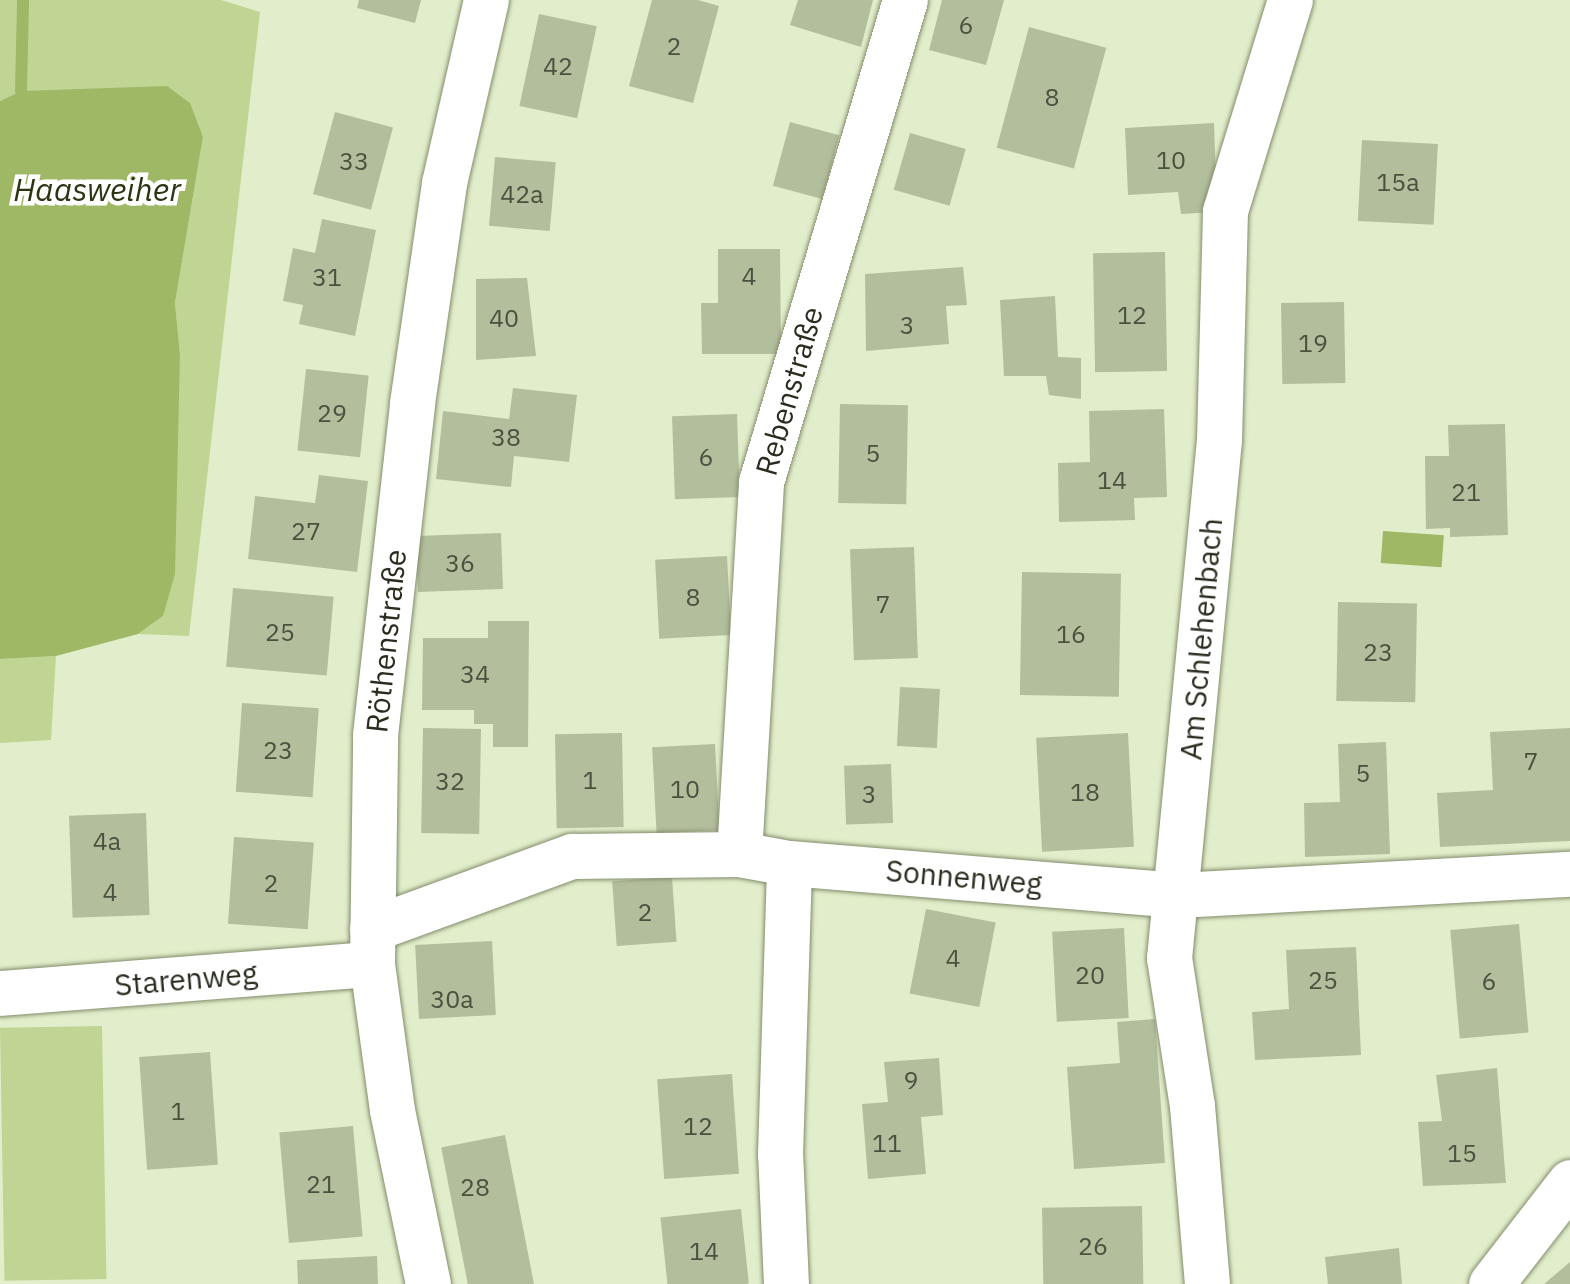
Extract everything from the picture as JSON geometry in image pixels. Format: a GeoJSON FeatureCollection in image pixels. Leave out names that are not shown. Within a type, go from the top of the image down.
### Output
{"type":"FeatureCollection","features":[{"type":"Feature","properties":{"kind":"street","name":"Röthenstraße"},"geometry":{"type":"LineString","coordinates":[[428,1284],[392,1110],[372,946],[375,736],[412,403],[444,183],[486,0]]}},
{"type":"Feature","properties":{"kind":"street","name":"Rebenstraße"},"geometry":{"type":"LineString","coordinates":[[739,854],[761,482],[904,0]]}},
{"type":"Feature","properties":{"kind":"street","name":"Am Schlehenbach"},"geometry":{"type":"LineString","coordinates":[[1207,1284],[1192,1106],[1168,958],[1178,894],[1219,440],[1226,212],[1290,0]]}},
{"type":"Feature","properties":{"kind":"street","name":"Sonnenweg"},"geometry":{"type":"LineString","coordinates":[[372,946],[572,856],[739,854],[789,863],[1178,894],[1570,874]]}},
{"type":"Feature","properties":{"kind":"street"},"geometry":{"type":"LineString","coordinates":[[786,1284],[780,1154],[789,863]]}},
{"type":"Feature","properties":{"kind":"street","name":"Starenweg"},"geometry":{"type":"LineString","coordinates":[[0,994],[372,946]]}},
{"type":"Feature","properties":{"kind":"street"},"geometry":{"type":"LineString","coordinates":[[1490,1284],[1570,1182]]}},
{"type":"Feature","properties":{"kind":"shaded area"},"geometry":{"type":"Polygon","coordinates":[[[0,0],[221,0],[260,12],[189,636],[138,634],[163,616],[180,354],[175,303],[203,137],[21,91],[0,101],[0,0]]]}},
{"type":"Feature","properties":{"kind":"shaded area"},"geometry":{"type":"Polygon","coordinates":[[[56,656],[51,740],[0,743],[0,659],[56,656]]]}},
{"type":"Feature","properties":{"kind":"shaded area"},"geometry":{"type":"Polygon","coordinates":[[[102,1026],[106,1279],[4,1281],[0,1028],[102,1026]]]}},
{"type":"Feature","properties":{"kind":"water","name":"Haasweiher"},"geometry":{"type":"Polygon","coordinates":[[[167,86],[190,103],[203,137],[175,303],[180,354],[175,574],[163,616],[138,634],[56,656],[0,659],[0,101],[21,91],[167,86]]]}},
{"type":"Feature","properties":{"kind":"water"},"geometry":{"type":"Polygon","coordinates":[[[1383,531],[1444,535],[1442,567],[1381,563],[1383,531]]]}},
{"type":"Feature","properties":{"kind":"building"},"geometry":{"type":"Polygon","coordinates":[[[359,0],[421,0],[415,23],[357,8],[359,0]]]}},
{"type":"Feature","properties":{"kind":"building"},"geometry":{"type":"Polygon","coordinates":[[[652,0],[698,0],[719,6],[693,103],[629,86],[652,0]]]}},
{"type":"Feature","properties":{"kind":"building"},"geometry":{"type":"Polygon","coordinates":[[[798,0],[873,0],[861,47],[790,25],[798,0]]]}},
{"type":"Feature","properties":{"kind":"building"},"geometry":{"type":"Polygon","coordinates":[[[942,0],[1004,0],[986,65],[929,50],[942,0]]]}},
{"type":"Feature","properties":{"kind":"building"},"geometry":{"type":"Polygon","coordinates":[[[539,14],[597,26],[577,118],[519,106],[539,14]]]}},
{"type":"Feature","properties":{"kind":"building"},"geometry":{"type":"Polygon","coordinates":[[[1029,27],[1106,48],[1074,168],[997,148],[1029,27]]]}},
{"type":"Feature","properties":{"kind":"building"},"geometry":{"type":"Polygon","coordinates":[[[335,112],[393,128],[371,210],[313,194],[335,112]]]}},
{"type":"Feature","properties":{"kind":"building"},"geometry":{"type":"Polygon","coordinates":[[[790,122],[839,135],[822,199],[773,186],[790,122]]]}},
{"type":"Feature","properties":{"kind":"building"},"geometry":{"type":"Polygon","coordinates":[[[1214,123],[1217,212],[1181,214],[1178,192],[1128,195],[1125,128],[1214,123]]]}},
{"type":"Feature","properties":{"kind":"building"},"geometry":{"type":"Polygon","coordinates":[[[910,133],[966,149],[949,206],[894,190],[910,133]]]}},
{"type":"Feature","properties":{"kind":"building"},"geometry":{"type":"Polygon","coordinates":[[[1362,140],[1438,144],[1434,225],[1358,221],[1362,140]]]}},
{"type":"Feature","properties":{"kind":"building"},"geometry":{"type":"Polygon","coordinates":[[[495,157],[556,162],[550,231],[489,226],[495,157]]]}},
{"type":"Feature","properties":{"kind":"building"},"geometry":{"type":"Polygon","coordinates":[[[322,219],[376,230],[355,336],[299,324],[303,305],[283,301],[293,248],[315,253],[322,219]]]}},
{"type":"Feature","properties":{"kind":"building"},"geometry":{"type":"Polygon","coordinates":[[[718,249],[780,249],[781,354],[702,354],[701,303],[718,303],[718,249]]]}},
{"type":"Feature","properties":{"kind":"building"},"geometry":{"type":"Polygon","coordinates":[[[1165,252],[1167,371],[1095,372],[1093,253],[1165,252]]]}},
{"type":"Feature","properties":{"kind":"building"},"geometry":{"type":"Polygon","coordinates":[[[963,267],[967,305],[946,306],[949,344],[866,351],[865,274],[963,267]]]}},
{"type":"Feature","properties":{"kind":"building"},"geometry":{"type":"Polygon","coordinates":[[[527,278],[536,356],[476,360],[476,279],[527,278]]]}},
{"type":"Feature","properties":{"kind":"building"},"geometry":{"type":"Polygon","coordinates":[[[1055,296],[1058,357],[1081,358],[1081,399],[1049,395],[1046,376],[1004,376],[1000,300],[1055,296]]]}},
{"type":"Feature","properties":{"kind":"building"},"geometry":{"type":"Polygon","coordinates":[[[1344,302],[1345,383],[1282,384],[1281,303],[1344,302]]]}},
{"type":"Feature","properties":{"kind":"building"},"geometry":{"type":"Polygon","coordinates":[[[306,369],[369,376],[360,457],[297,451],[306,369]]]}},
{"type":"Feature","properties":{"kind":"building"},"geometry":{"type":"Polygon","coordinates":[[[513,388],[577,395],[569,462],[514,456],[511,487],[436,479],[443,411],[509,419],[513,388]]]}},
{"type":"Feature","properties":{"kind":"building"},"geometry":{"type":"Polygon","coordinates":[[[840,404],[908,405],[906,504],[838,503],[840,404]]]}},
{"type":"Feature","properties":{"kind":"building"},"geometry":{"type":"Polygon","coordinates":[[[1164,409],[1167,497],[1134,498],[1135,520],[1059,522],[1058,463],[1090,462],[1089,411],[1164,409]]]}},
{"type":"Feature","properties":{"kind":"building"},"geometry":{"type":"Polygon","coordinates":[[[737,414],[740,497],[675,499],[672,416],[737,414]]]}},
{"type":"Feature","properties":{"kind":"building"},"geometry":{"type":"Polygon","coordinates":[[[1505,424],[1508,535],[1450,537],[1450,528],[1426,529],[1425,456],[1449,456],[1448,425],[1505,424]]]}},
{"type":"Feature","properties":{"kind":"building"},"geometry":{"type":"Polygon","coordinates":[[[319,475],[368,481],[357,572],[248,559],[255,496],[315,503],[319,475]]]}},
{"type":"Feature","properties":{"kind":"building"},"geometry":{"type":"Polygon","coordinates":[[[501,533],[503,589],[418,592],[416,536],[501,533]]]}},
{"type":"Feature","properties":{"kind":"building"},"geometry":{"type":"Polygon","coordinates":[[[914,547],[918,658],[854,660],[850,549],[914,547]]]}},
{"type":"Feature","properties":{"kind":"building"},"geometry":{"type":"Polygon","coordinates":[[[727,556],[731,635],[659,639],[655,560],[727,556]]]}},
{"type":"Feature","properties":{"kind":"building"},"geometry":{"type":"Polygon","coordinates":[[[1022,572],[1121,574],[1119,697],[1020,695],[1022,572]]]}},
{"type":"Feature","properties":{"kind":"building"},"geometry":{"type":"Polygon","coordinates":[[[233,588],[334,597],[327,676],[226,667],[233,588]]]}},
{"type":"Feature","properties":{"kind":"building"},"geometry":{"type":"Polygon","coordinates":[[[1338,602],[1417,603],[1415,702],[1336,701],[1338,602]]]}},
{"type":"Feature","properties":{"kind":"building"},"geometry":{"type":"Polygon","coordinates":[[[488,621],[529,621],[528,747],[493,747],[493,724],[474,724],[474,710],[422,710],[423,638],[488,638],[488,621]]]}},
{"type":"Feature","properties":{"kind":"building"},"geometry":{"type":"Polygon","coordinates":[[[900,687],[940,689],[937,748],[897,746],[900,687]]]}},
{"type":"Feature","properties":{"kind":"building"},"geometry":{"type":"Polygon","coordinates":[[[242,703],[319,708],[313,797],[236,792],[242,703]]]}},
{"type":"Feature","properties":{"kind":"building"},"geometry":{"type":"Polygon","coordinates":[[[423,728],[481,729],[479,834],[421,833],[423,728]]]}},
{"type":"Feature","properties":{"kind":"building"},"geometry":{"type":"Polygon","coordinates":[[[1570,728],[1570,841],[1440,847],[1437,793],[1493,790],[1490,732],[1570,728]]]}},
{"type":"Feature","properties":{"kind":"building"},"geometry":{"type":"Polygon","coordinates":[[[622,733],[624,827],[557,828],[555,734],[622,733]]]}},
{"type":"Feature","properties":{"kind":"building"},"geometry":{"type":"Polygon","coordinates":[[[1128,733],[1134,847],[1042,852],[1036,738],[1128,733]]]}},
{"type":"Feature","properties":{"kind":"building"},"geometry":{"type":"Polygon","coordinates":[[[1386,742],[1390,854],[1305,857],[1304,803],[1340,802],[1338,744],[1386,742]]]}},
{"type":"Feature","properties":{"kind":"building"},"geometry":{"type":"Polygon","coordinates":[[[715,744],[720,830],[657,833],[652,747],[715,744]]]}},
{"type":"Feature","properties":{"kind":"building"},"geometry":{"type":"Polygon","coordinates":[[[891,764],[893,823],[846,825],[844,766],[891,764]]]}},
{"type":"Feature","properties":{"kind":"building"},"geometry":{"type":"Polygon","coordinates":[[[146,813],[150,915],[73,918],[69,816],[146,813]]]}},
{"type":"Feature","properties":{"kind":"building"},"geometry":{"type":"Polygon","coordinates":[[[234,837],[314,843],[308,929],[228,924],[234,837]]]}},
{"type":"Feature","properties":{"kind":"building"},"geometry":{"type":"Polygon","coordinates":[[[672,877],[677,942],[617,946],[612,881],[672,877]]]}},
{"type":"Feature","properties":{"kind":"building"},"geometry":{"type":"Polygon","coordinates":[[[926,909],[996,923],[979,1007],[910,993],[926,909]]]}},
{"type":"Feature","properties":{"kind":"building"},"geometry":{"type":"Polygon","coordinates":[[[1519,924],[1528,1033],[1460,1039],[1450,930],[1519,924]]]}},
{"type":"Feature","properties":{"kind":"building"},"geometry":{"type":"Polygon","coordinates":[[[1124,928],[1129,1018],[1057,1022],[1052,932],[1124,928]]]}},
{"type":"Feature","properties":{"kind":"building"},"geometry":{"type":"Polygon","coordinates":[[[492,941],[496,1015],[419,1019],[415,945],[492,941]]]}},
{"type":"Feature","properties":{"kind":"building"},"geometry":{"type":"Polygon","coordinates":[[[1356,947],[1361,1055],[1255,1060],[1252,1012],[1289,1009],[1286,950],[1356,947]]]}},
{"type":"Feature","properties":{"kind":"building"},"geometry":{"type":"Polygon","coordinates":[[[1155,1019],[1165,1163],[1074,1169],[1067,1067],[1120,1063],[1117,1022],[1155,1019]]]}},
{"type":"Feature","properties":{"kind":"building"},"geometry":{"type":"Polygon","coordinates":[[[210,1052],[218,1165],[147,1170],[139,1057],[210,1052]]]}},
{"type":"Feature","properties":{"kind":"building"},"geometry":{"type":"Polygon","coordinates":[[[939,1058],[943,1115],[921,1117],[926,1174],[868,1179],[862,1104],[888,1102],[884,1062],[939,1058]]]}},
{"type":"Feature","properties":{"kind":"building"},"geometry":{"type":"Polygon","coordinates":[[[1497,1068],[1506,1183],[1423,1186],[1418,1122],[1442,1121],[1436,1075],[1497,1068]]]}},
{"type":"Feature","properties":{"kind":"building"},"geometry":{"type":"Polygon","coordinates":[[[732,1074],[739,1174],[664,1179],[657,1079],[732,1074]]]}},
{"type":"Feature","properties":{"kind":"building"},"geometry":{"type":"Polygon","coordinates":[[[353,1126],[363,1237],[289,1243],[279,1132],[353,1126]]]}},
{"type":"Feature","properties":{"kind":"building"},"geometry":{"type":"Polygon","coordinates":[[[505,1135],[534,1284],[468,1284],[441,1147],[505,1135]]]}},
{"type":"Feature","properties":{"kind":"building"},"geometry":{"type":"Polygon","coordinates":[[[1142,1206],[1143,1284],[1043,1284],[1042,1208],[1142,1206]]]}},
{"type":"Feature","properties":{"kind":"building"},"geometry":{"type":"Polygon","coordinates":[[[741,1209],[749,1284],[667,1284],[660,1217],[741,1209]]]}},
{"type":"Feature","properties":{"kind":"building"},"geometry":{"type":"Polygon","coordinates":[[[1399,1248],[1402,1284],[1328,1284],[1325,1257],[1399,1248]]]}},
{"type":"Feature","properties":{"kind":"building"},"geometry":{"type":"Polygon","coordinates":[[[377,1256],[378,1284],[298,1284],[297,1260],[377,1256]]]}},
{"type":"Feature","properties":{"kind":"building"},"geometry":{"type":"Polygon","coordinates":[[[1570,1262],[1570,1284],[1544,1284],[1570,1262]]]}},
{"type":"Feature","properties":{"kind":"waterway"},"geometry":{"type":"LineString","coordinates":[[21,91],[23,0]]}}]}
